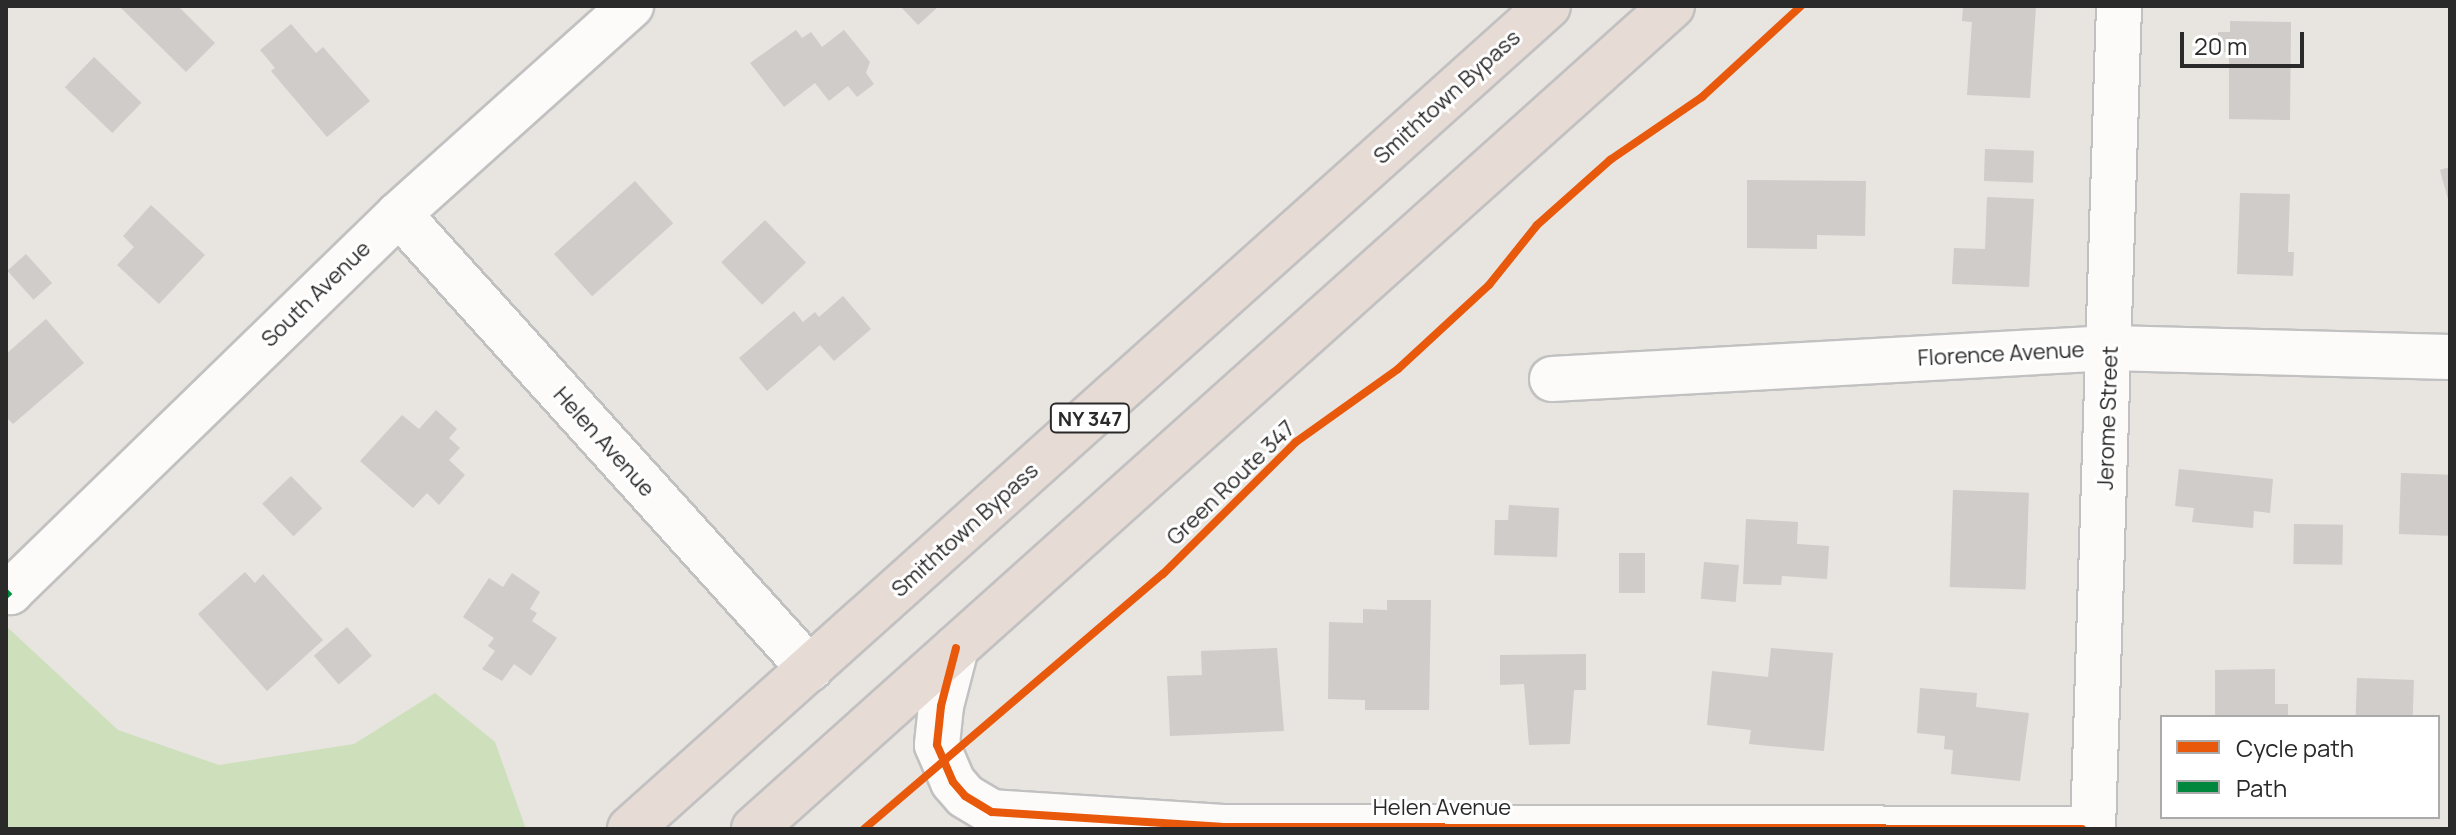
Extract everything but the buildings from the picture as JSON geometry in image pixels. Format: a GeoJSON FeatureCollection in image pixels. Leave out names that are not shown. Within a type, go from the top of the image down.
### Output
{"type":"FeatureCollection","features":[{"type":"Feature","properties":{"kind":"highway","name":"Smithtown Bypass"},"geometry":{"type":"LineString","coordinates":[[630,829],[1548,6]]}},
{"type":"Feature","properties":{"kind":"highway"},"geometry":{"type":"LineString","coordinates":[[754,829],[1672,6]]}},
{"type":"Feature","properties":{"kind":"street","name":"South Avenue"},"geometry":{"type":"LineString","coordinates":[[8,590],[399,214],[631,6]]}},
{"type":"Feature","properties":{"kind":"street","name":"Jerome Street"},"geometry":{"type":"LineString","coordinates":[[2093,829],[2119,6]]}},
{"type":"Feature","properties":{"kind":"street","name":"Helen Avenue"},"geometry":{"type":"LineString","coordinates":[[399,214],[810,669]]}},
{"type":"Feature","properties":{"kind":"street","name":"Florence Avenue"},"geometry":{"type":"LineString","coordinates":[[1552,379],[2110,348],[2450,357]]}},
{"type":"Feature","properties":{"kind":"street","name":"Helen Avenue"},"geometry":{"type":"LineString","coordinates":[[956,648],[941,706],[937,745],[953,782],[992,812],[1221,827],[2082,829]]}},
{"type":"Feature","properties":{"kind":"green space"},"geometry":{"type":"Polygon","coordinates":[[[6,626],[118,730],[219,765],[354,744],[435,693],[495,742],[526,829],[6,829],[6,626]]]}},
{"type":"Feature","properties":{"kind":"marked path"},"geometry":{"type":"LineString","coordinates":[[6,596],[10,592]]}},
{"type":"Feature","properties":{"kind":"cycle path","name":"Green Route 347"},"geometry":{"type":"LineString","coordinates":[[864,829],[1163,574],[1296,442],[1398,369],[1489,285],[1537,225],[1610,160],[1702,97],[1801,6]]}},
{"type":"Feature","properties":{"kind":"cycle path"},"geometry":{"type":"LineString","coordinates":[[956,648],[941,706],[937,745],[953,782],[965,796],[992,812],[1221,827],[2082,829]]}}]}
